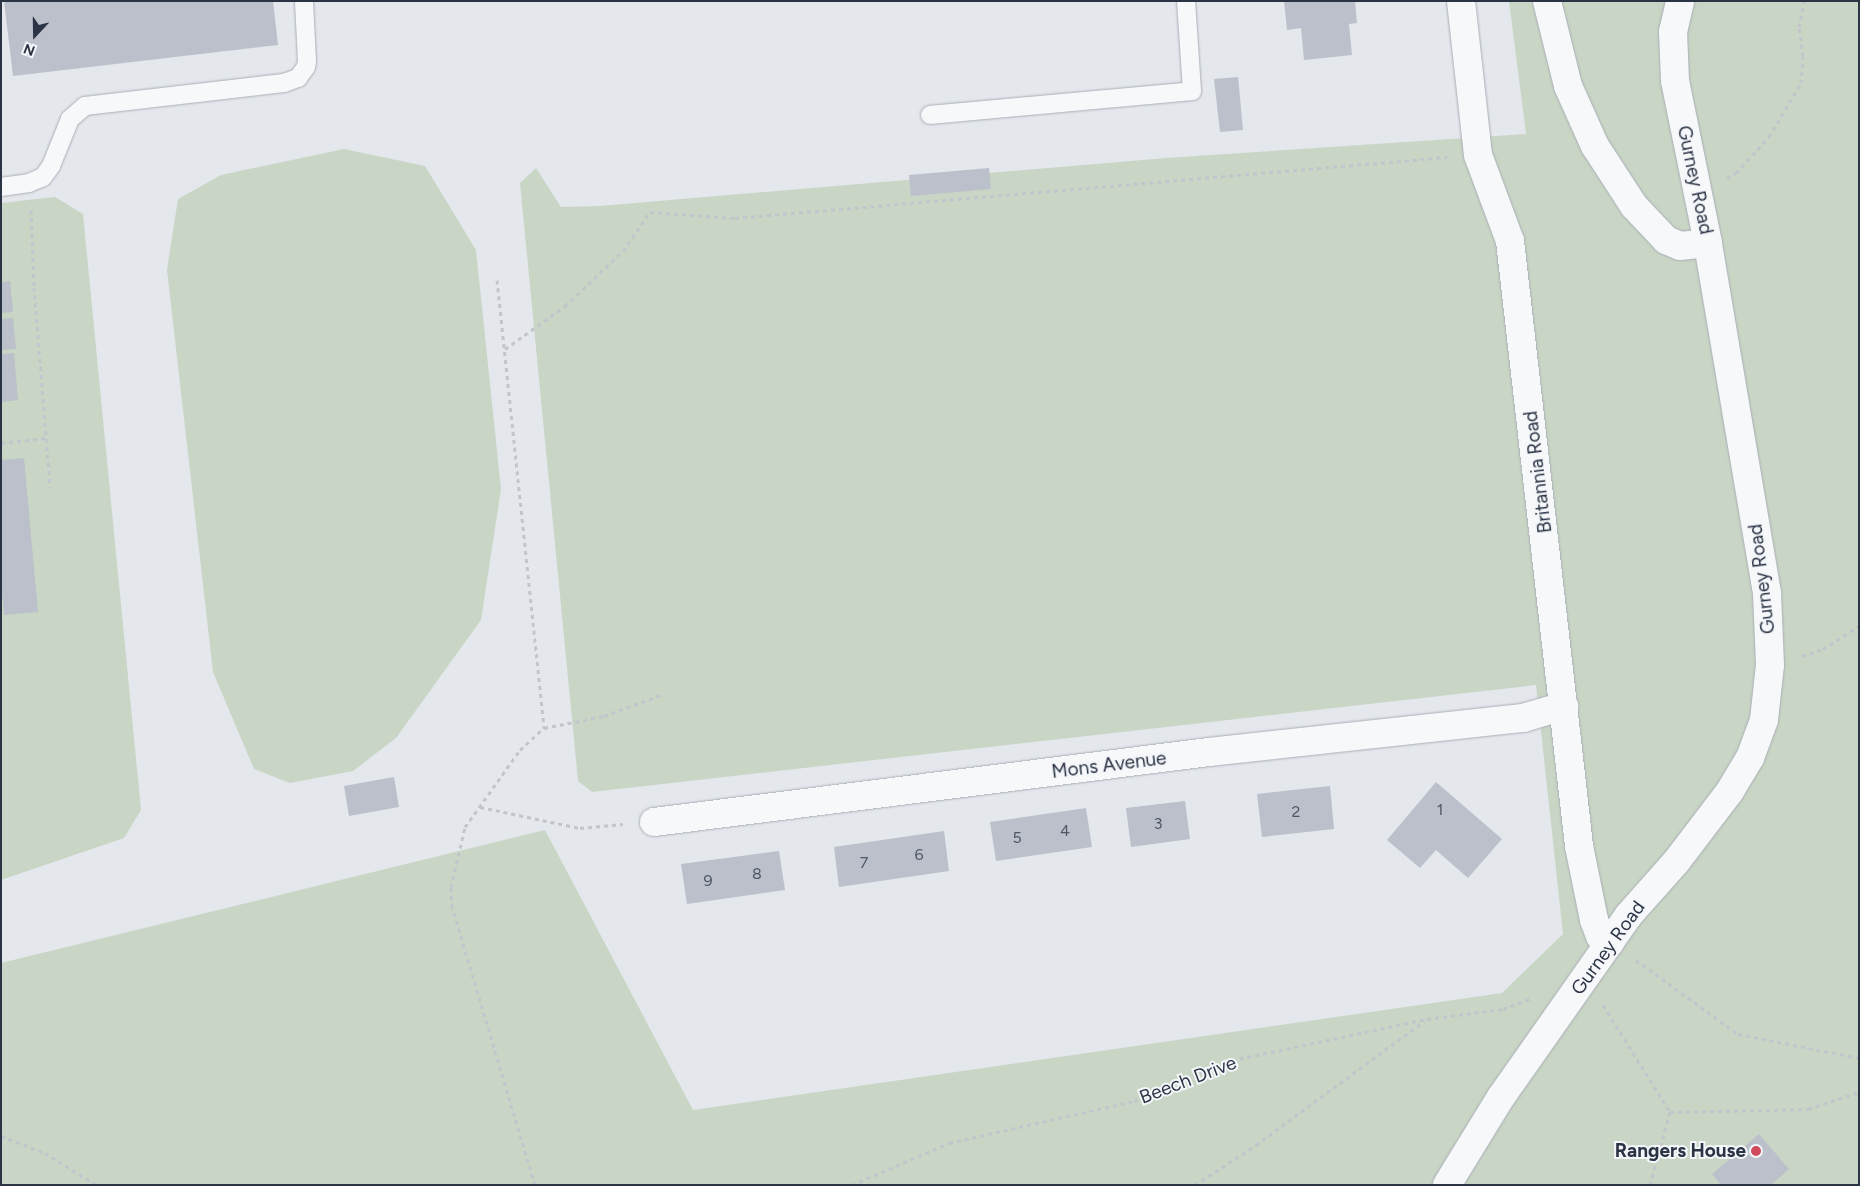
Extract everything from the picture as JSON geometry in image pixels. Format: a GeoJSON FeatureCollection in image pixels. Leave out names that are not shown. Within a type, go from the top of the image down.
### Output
{"type":"FeatureCollection","features":[{"type":"Feature","properties":{"kind":"street","name":"Britannia Road"},"geometry":{"type":"LineString","coordinates":[[1461,1],[1478,155],[1510,241],[1580,846],[1594,920],[1600,936],[1610,942]]}},
{"type":"Feature","properties":{"kind":"street"},"geometry":{"type":"LineString","coordinates":[[1547,1],[1568,86],[1595,146],[1634,206],[1666,240],[1680,246],[1708,243]]}},
{"type":"Feature","properties":{"kind":"street","name":"Gurney Road"},"geometry":{"type":"LineString","coordinates":[[1447,1185],[1500,1097],[1586,978],[1628,916],[1705,825],[1730,791],[1750,758],[1764,720],[1770,665],[1768,593],[1708,243],[1693,179],[1675,81],[1673,32],[1680,1]]}},
{"type":"Feature","properties":{"kind":"street","name":"Mons Avenue"},"geometry":{"type":"LineString","coordinates":[[654,822],[1209,752],[1523,718],[1564,706]]}},
{"type":"Feature","properties":{"kind":"lane"},"geometry":{"type":"LineString","coordinates":[[1,186],[30,191],[48,172],[70,119],[80,108],[85,106],[284,83],[298,78],[303,72],[307,60],[304,1]]}},
{"type":"Feature","properties":{"kind":"lane"},"geometry":{"type":"LineString","coordinates":[[930,114],[1192,91],[1186,1]]}},
{"type":"Feature","properties":{"kind":"path"},"geometry":{"type":"LineString","coordinates":[[1693,179],[1717,184],[1736,173],[1769,137],[1801,83],[1803,56],[1799,27],[1804,1]]}},
{"type":"Feature","properties":{"kind":"path"},"geometry":{"type":"LineString","coordinates":[[505,349],[565,306],[622,251],[650,212],[735,218],[1478,155]]}},
{"type":"Feature","properties":{"kind":"path"},"geometry":{"type":"LineString","coordinates":[[30,191],[34,287],[50,487]]}},
{"type":"Feature","properties":{"kind":"path"},"geometry":{"type":"LineString","coordinates":[[498,280],[544,728]]}},
{"type":"Feature","properties":{"kind":"path"},"geometry":{"type":"LineString","coordinates":[[1,443],[46,438]]}},
{"type":"Feature","properties":{"kind":"path"},"geometry":{"type":"LineString","coordinates":[[1770,665],[1823,649],[1859,626]]}},
{"type":"Feature","properties":{"kind":"path"},"geometry":{"type":"LineString","coordinates":[[535,1185],[452,907],[450,887],[465,827],[520,750],[544,728],[604,716],[663,694]]}},
{"type":"Feature","properties":{"kind":"path"},"geometry":{"type":"LineString","coordinates":[[480,807],[580,828],[654,822]]}},
{"type":"Feature","properties":{"kind":"path"},"geometry":{"type":"LineString","coordinates":[[1634,959],[1738,1034],[1859,1058]]}},
{"type":"Feature","properties":{"kind":"path"},"geometry":{"type":"LineString","coordinates":[[1586,978],[1670,1112],[1650,1185]]}},
{"type":"Feature","properties":{"kind":"path","name":"Beech Drive"},"geometry":{"type":"LineString","coordinates":[[852,1185],[949,1143],[1134,1101],[1224,1062],[1427,1019],[1503,1009],[1540,995]]}},
{"type":"Feature","properties":{"kind":"path"},"geometry":{"type":"LineString","coordinates":[[1195,1185],[1256,1145],[1427,1019]]}},
{"type":"Feature","properties":{"kind":"path"},"geometry":{"type":"LineString","coordinates":[[1670,1112],[1808,1108],[1859,1092]]}},
{"type":"Feature","properties":{"kind":"path"},"geometry":{"type":"LineString","coordinates":[[1,1136],[45,1153],[96,1185]]}},
{"type":"Feature","properties":{"kind":"green space"},"geometry":{"type":"Polygon","coordinates":[[[1509,1],[1859,1],[1859,1185],[1,1185],[1,963],[545,830],[693,1110],[1502,993],[1563,934],[1536,685],[592,792],[578,781],[520,183],[536,168],[561,207],[600,206],[1166,158],[1526,134],[1509,1]]]}},
{"type":"Feature","properties":{"kind":"green space"},"geometry":{"type":"Polygon","coordinates":[[[344,149],[425,166],[476,250],[501,489],[481,620],[396,738],[353,771],[290,783],[254,769],[213,672],[167,270],[178,199],[221,175],[344,149]]]}},
{"type":"Feature","properties":{"kind":"green space"},"geometry":{"type":"Polygon","coordinates":[[[55,197],[83,214],[141,810],[124,838],[1,880],[1,203],[55,197]]]}},
{"type":"Feature","properties":{"kind":"building"},"geometry":{"type":"Polygon","coordinates":[[[4,1],[273,1],[278,45],[13,76],[4,1]]]}},
{"type":"Feature","properties":{"kind":"building"},"geometry":{"type":"Polygon","coordinates":[[[1284,1],[1355,1],[1357,23],[1349,24],[1352,55],[1304,60],[1301,28],[1287,30],[1284,1]]]}},
{"type":"Feature","properties":{"kind":"building"},"geometry":{"type":"Polygon","coordinates":[[[1238,77],[1243,130],[1220,132],[1214,79],[1238,77]]]}},
{"type":"Feature","properties":{"kind":"building"},"geometry":{"type":"Polygon","coordinates":[[[989,168],[991,189],[911,196],[909,175],[989,168]]]}},
{"type":"Feature","properties":{"kind":"building"},"geometry":{"type":"Polygon","coordinates":[[[10,281],[13,312],[1,313],[1,282],[10,281]]]}},
{"type":"Feature","properties":{"kind":"building"},"geometry":{"type":"Polygon","coordinates":[[[13,318],[16,349],[1,350],[1,319],[13,318]]]}},
{"type":"Feature","properties":{"kind":"building"},"geometry":{"type":"Polygon","coordinates":[[[14,353],[18,400],[1,402],[1,354],[14,353]]]}},
{"type":"Feature","properties":{"kind":"building"},"geometry":{"type":"Polygon","coordinates":[[[24,458],[38,612],[4,615],[1,579],[1,460],[24,458]]]}},
{"type":"Feature","properties":{"kind":"building"},"geometry":{"type":"Polygon","coordinates":[[[394,777],[399,807],[349,816],[344,786],[394,777]]]}},
{"type":"Feature","properties":{"kind":"building"},"geometry":{"type":"Polygon","coordinates":[[[1436,782],[1502,839],[1468,878],[1436,850],[1420,868],[1387,840],[1436,782]]]}},
{"type":"Feature","properties":{"kind":"building"},"geometry":{"type":"Polygon","coordinates":[[[1330,786],[1334,829],[1262,837],[1257,794],[1330,786]]]}},
{"type":"Feature","properties":{"kind":"building"},"geometry":{"type":"Polygon","coordinates":[[[1185,801],[1190,839],[1131,847],[1126,808],[1185,801]]]}},
{"type":"Feature","properties":{"kind":"building"},"geometry":{"type":"Polygon","coordinates":[[[1086,808],[1092,847],[996,861],[990,822],[1086,808]]]}},
{"type":"Feature","properties":{"kind":"building"},"geometry":{"type":"Polygon","coordinates":[[[944,831],[949,871],[839,887],[834,847],[944,831]]]}},
{"type":"Feature","properties":{"kind":"building"},"geometry":{"type":"Polygon","coordinates":[[[779,851],[785,890],[687,904],[681,864],[779,851]]]}},
{"type":"Feature","properties":{"kind":"building","name":"Rangers House"},"geometry":{"type":"Polygon","coordinates":[[[1759,1134],[1789,1169],[1771,1185],[1721,1185],[1712,1174],[1759,1134]]]}},
{"type":"Feature","properties":{"kind":"place","name":"Rangers House"},"geometry":{"type":"Point","coordinates":[1756,1151]}}]}
